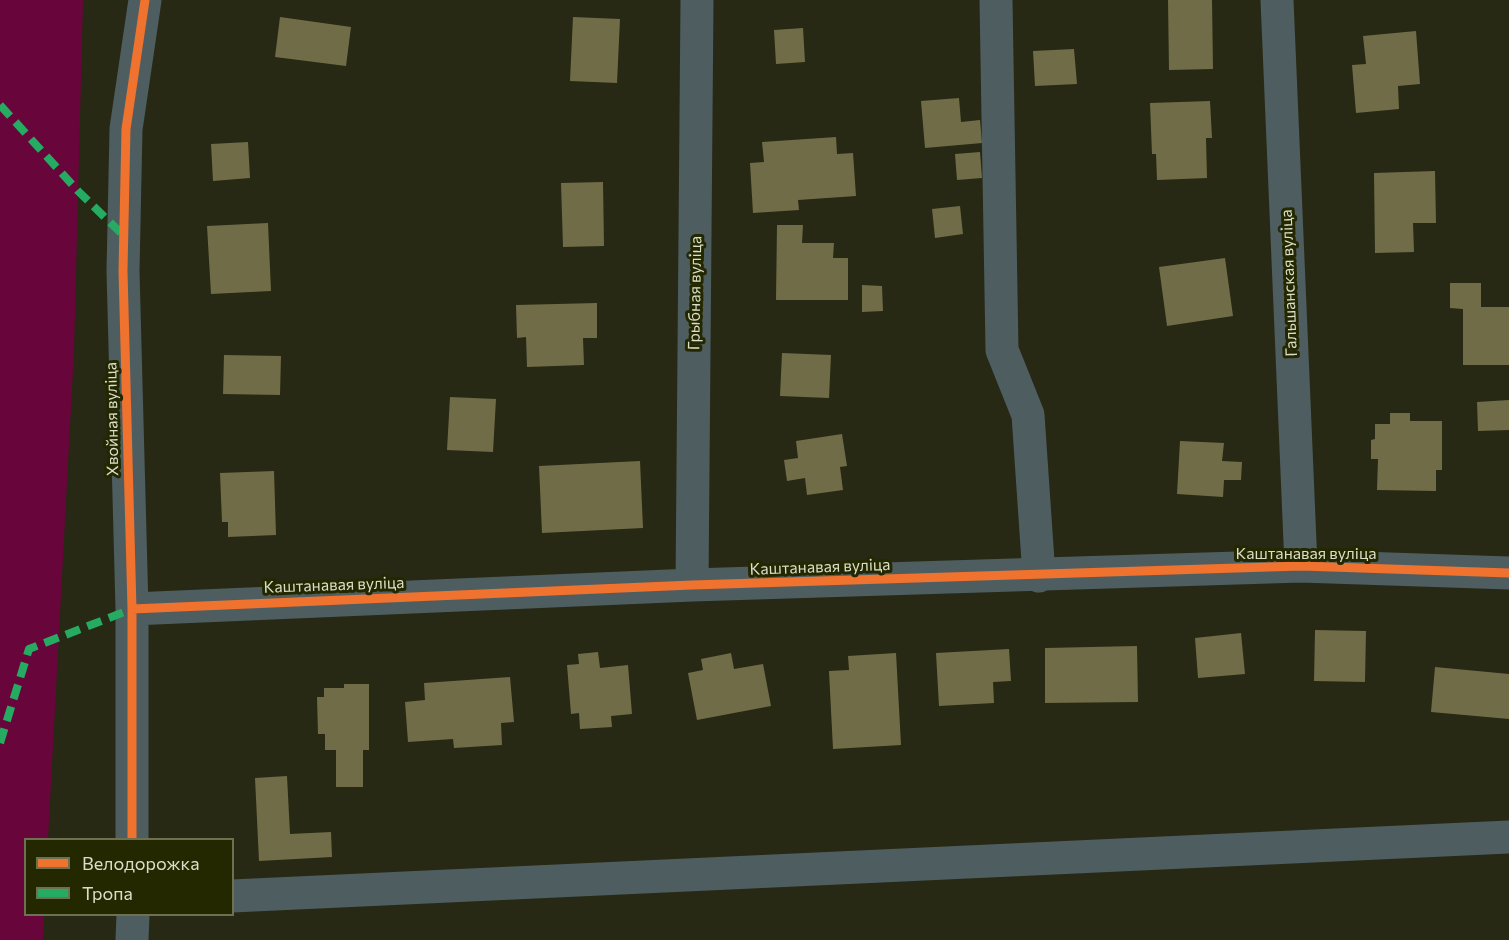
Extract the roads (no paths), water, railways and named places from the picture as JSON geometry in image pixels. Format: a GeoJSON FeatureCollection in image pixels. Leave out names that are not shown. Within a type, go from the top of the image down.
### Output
{"type":"FeatureCollection","features":[{"type":"Feature","properties":{"kind":"street","name":"Хвойная вуліца"},"geometry":{"type":"LineString","coordinates":[[132,838],[132,609],[123,271],[126,129],[145,0]]}},
{"type":"Feature","properties":{"kind":"street","name":"Грыбная вуліца"},"geometry":{"type":"LineString","coordinates":[[692,585],[697,0]]}},
{"type":"Feature","properties":{"kind":"street"},"geometry":{"type":"LineString","coordinates":[[996,0],[1002,350],[1028,415],[1039,576]]}},
{"type":"Feature","properties":{"kind":"street","name":"Гальшанская вуліца"},"geometry":{"type":"LineString","coordinates":[[1277,0],[1300,566]]}},
{"type":"Feature","properties":{"kind":"street","name":"Каштанавая вуліца"},"geometry":{"type":"LineString","coordinates":[[132,609],[692,585],[1039,576],[1300,566],[1509,573]]}},
{"type":"Feature","properties":{"kind":"street"},"geometry":{"type":"LineString","coordinates":[[234,896],[1509,837]]}},
{"type":"Feature","properties":{"kind":"street"},"geometry":{"type":"LineString","coordinates":[[132,916],[132,940]]}}]}
